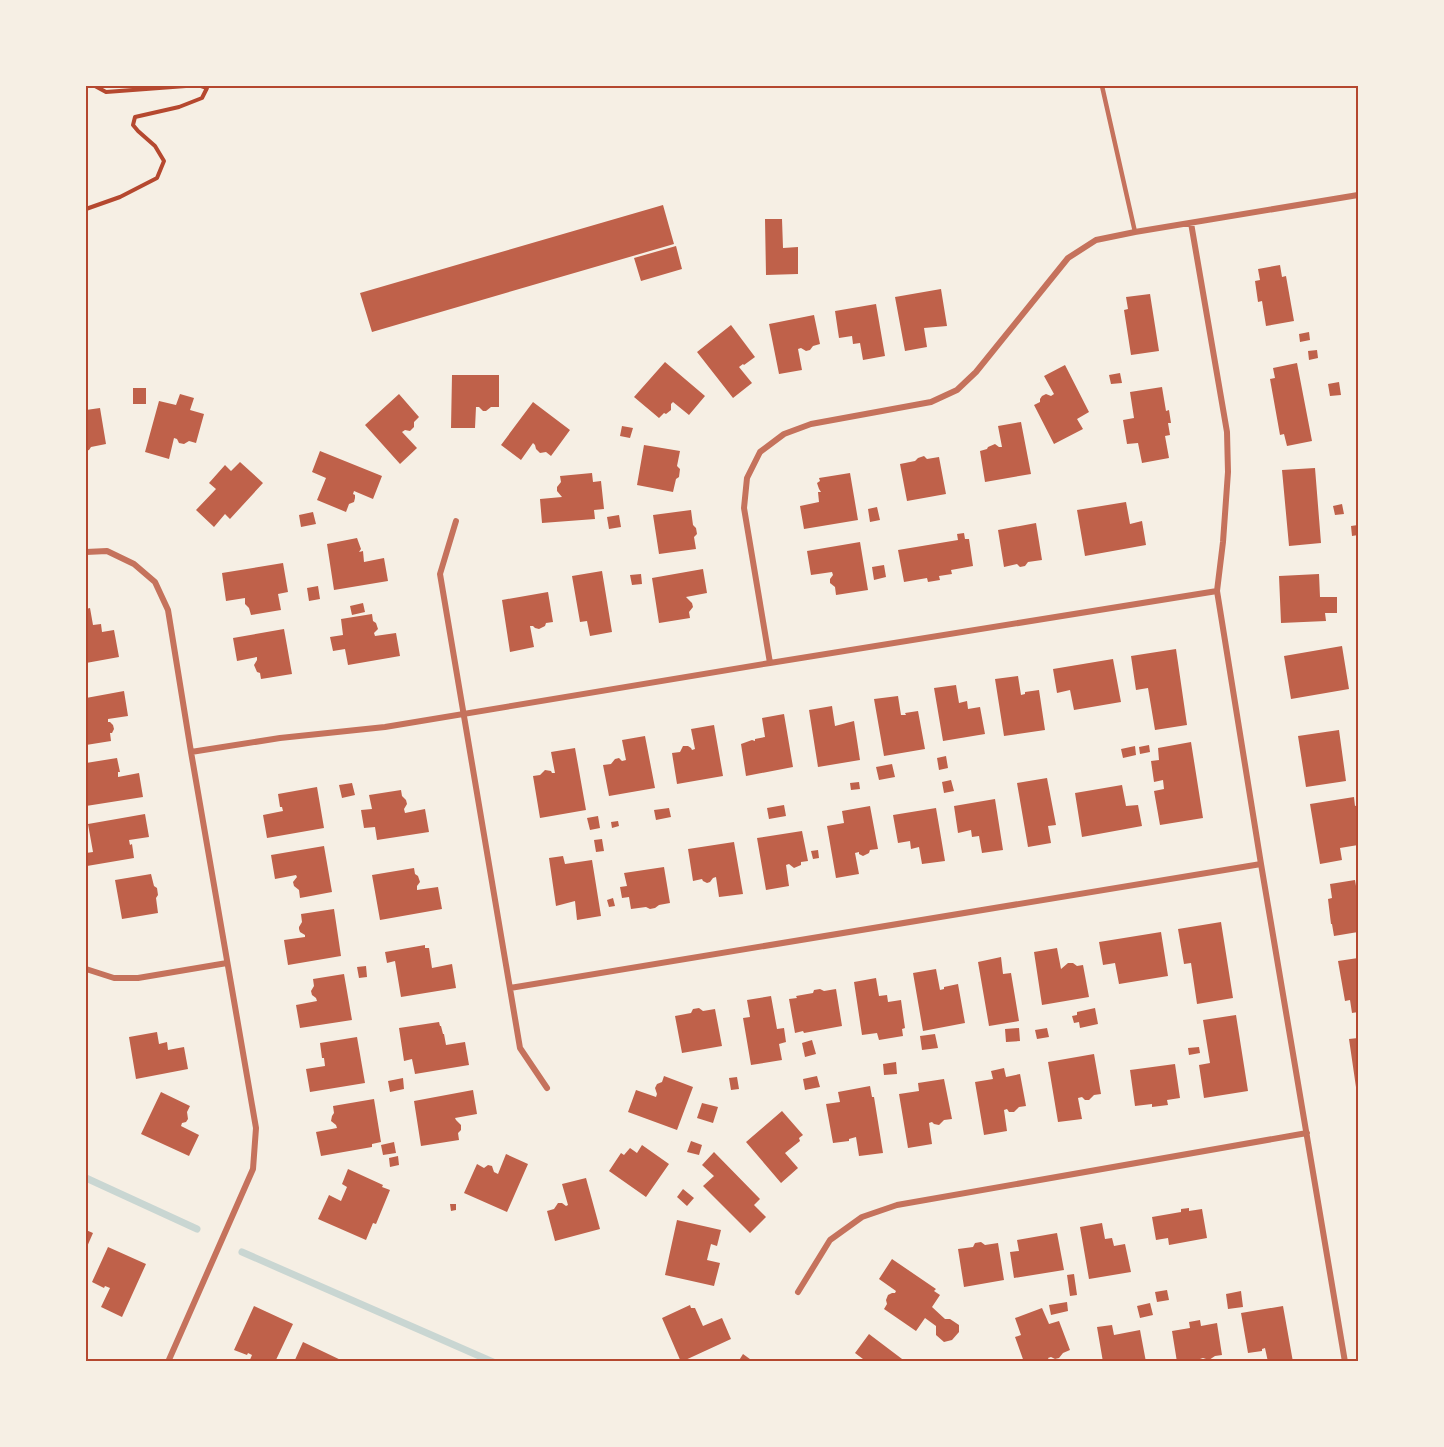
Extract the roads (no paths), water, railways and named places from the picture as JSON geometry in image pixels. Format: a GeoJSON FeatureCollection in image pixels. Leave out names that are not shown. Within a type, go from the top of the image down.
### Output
{"type":"FeatureCollection","features":[{"type":"Feature","properties":{"kind":"street"},"geometry":{"type":"LineString","coordinates":[[770,663],[744,508],[747,478],[760,452],[784,434],[811,424],[931,402],[957,390],[976,372],[1068,258],[1096,240],[1359,195]]}},
{"type":"Feature","properties":{"kind":"street"},"geometry":{"type":"LineString","coordinates":[[1191,223],[1227,432],[1228,472],[1217,591],[1345,1362]]}},
{"type":"Feature","properties":{"kind":"street"},"geometry":{"type":"LineString","coordinates":[[456,521],[440,574],[520,1048],[547,1088]]}},
{"type":"Feature","properties":{"kind":"street"},"geometry":{"type":"LineString","coordinates":[[86,552],[107,551],[134,564],[154,582],[168,610],[256,1128],[254,1169],[168,1362]]}},
{"type":"Feature","properties":{"kind":"street"},"geometry":{"type":"LineString","coordinates":[[191,752],[280,738],[385,727],[1217,591]]}},
{"type":"Feature","properties":{"kind":"street"},"geometry":{"type":"LineString","coordinates":[[510,988],[1261,864]]}},
{"type":"Feature","properties":{"kind":"street"},"geometry":{"type":"LineString","coordinates":[[86,969],[114,978],[138,978],[227,963]]}},
{"type":"Feature","properties":{"kind":"street"},"geometry":{"type":"LineString","coordinates":[[798,1292],[830,1240],[862,1217],[897,1205],[1307,1134]]}},
{"type":"Feature","properties":{"kind":"lane"},"geometry":{"type":"LineString","coordinates":[[1102,86],[1134,232]]}},
{"type":"Feature","properties":{"kind":"waterway"},"geometry":{"type":"LineString","coordinates":[[86,1178],[197,1229]]}},
{"type":"Feature","properties":{"kind":"waterway"},"geometry":{"type":"LineString","coordinates":[[242,1252],[493,1362]]}}]}
